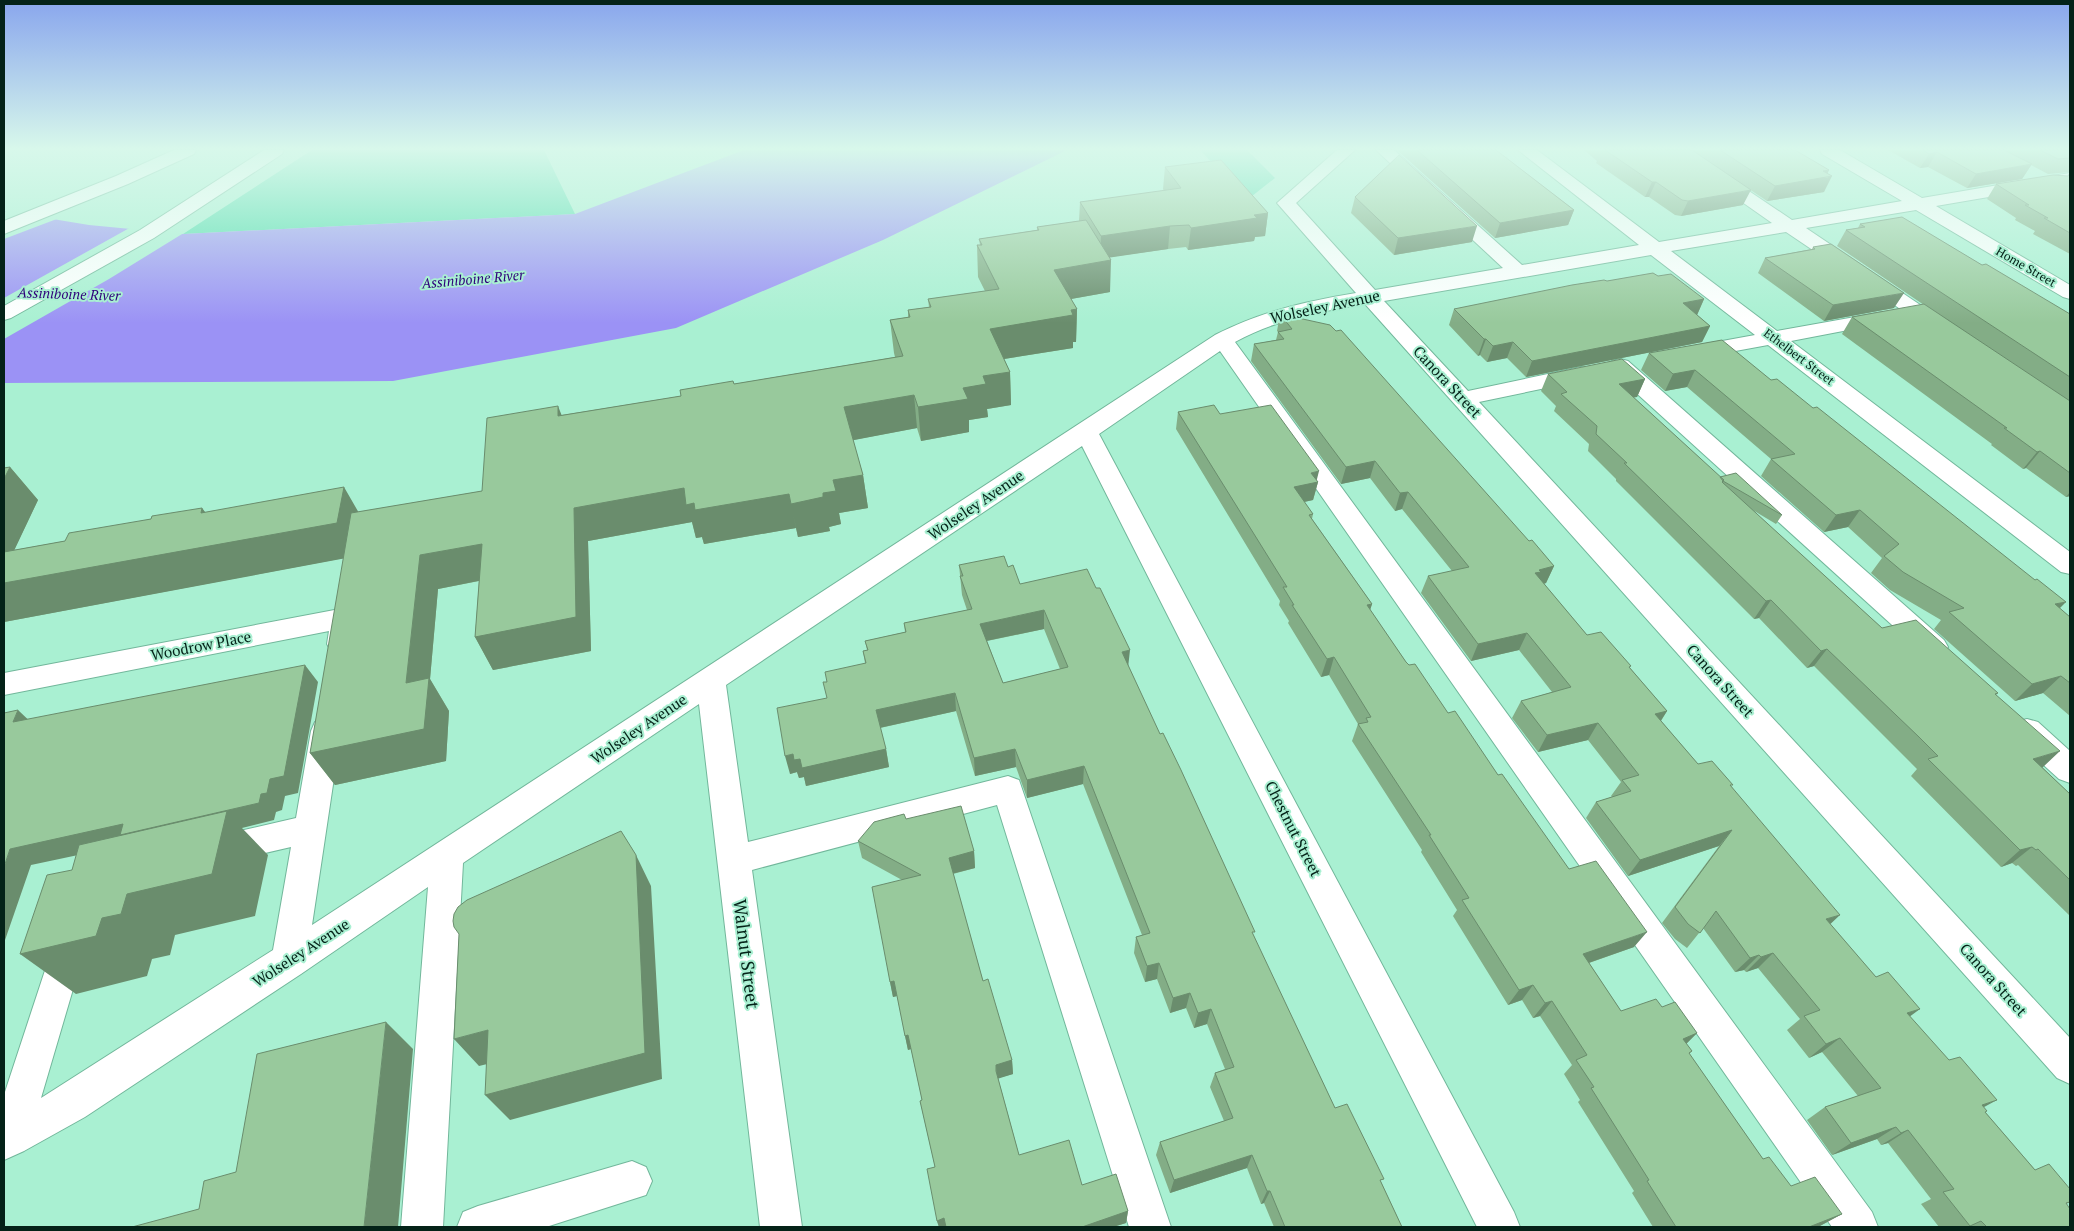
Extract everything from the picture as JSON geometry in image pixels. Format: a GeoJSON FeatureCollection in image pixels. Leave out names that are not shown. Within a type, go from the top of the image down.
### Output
{"type":"FeatureCollection","features":[{"type":"Feature","properties":{"kind":"street"},"geometry":{"type":"LineString","coordinates":[[4,228],[55,207]]}},
{"type":"Feature","properties":{"kind":"street"},"geometry":{"type":"LineString","coordinates":[[4,314],[147,234],[188,207]]}},
{"type":"Feature","properties":{"kind":"street","name":"Canora Street"},"geometry":{"type":"LineString","coordinates":[[1290,207],[2070,1065]]}},
{"type":"Feature","properties":{"kind":"street"},"geometry":{"type":"LineString","coordinates":[[1447,207],[1518,272]]}},
{"type":"Feature","properties":{"kind":"street","name":"Ethelbert Street"},"geometry":{"type":"LineString","coordinates":[[1602,207],[2070,565]]}},
{"type":"Feature","properties":{"kind":"street"},"geometry":{"type":"LineString","coordinates":[[1762,207],[1957,339]]}},
{"type":"Feature","properties":{"kind":"street","name":"Wolseley Avenue"},"geometry":{"type":"LineString","coordinates":[[7,1139],[71,1103],[289,962],[1223,340],[1245,328],[1273,317],[1307,308],[1899,207]]}},
{"type":"Feature","properties":{"kind":"street","name":"Home Street"},"geometry":{"type":"LineString","coordinates":[[1925,207],[2070,293]]}},
{"type":"Feature","properties":{"kind":"street"},"geometry":{"type":"LineString","coordinates":[[1676,356],[1917,312]]}},
{"type":"Feature","properties":{"kind":"street"},"geometry":{"type":"LineString","coordinates":[[1223,340],[1857,1227]]}},
{"type":"Feature","properties":{"kind":"street"},"geometry":{"type":"LineString","coordinates":[[1463,399],[1648,361]]}},
{"type":"Feature","properties":{"kind":"street"},"geometry":{"type":"LineString","coordinates":[[1620,366],[1952,664]]}},
{"type":"Feature","properties":{"kind":"street","name":"Chestnut Street"},"geometry":{"type":"LineString","coordinates":[[1086,432],[1500,1227]]}},
{"type":"Feature","properties":{"kind":"street","name":"Woodrow Place"},"geometry":{"type":"LineString","coordinates":[[4,684],[345,618],[311,828]]}},
{"type":"Feature","properties":{"kind":"street","name":"Walnut Street"},"geometry":{"type":"LineString","coordinates":[[711,681],[781,1227]]}},
{"type":"Feature","properties":{"kind":"street"},"geometry":{"type":"LineString","coordinates":[[2011,717],[2070,770]]}},
{"type":"Feature","properties":{"kind":"street"},"geometry":{"type":"LineString","coordinates":[[734,860],[1008,789],[1150,1227]]}},
{"type":"Feature","properties":{"kind":"street"},"geometry":{"type":"LineString","coordinates":[[185,857],[311,828],[289,962]]}},
{"type":"Feature","properties":{"kind":"street"},"geometry":{"type":"LineString","coordinates":[[422,1227],[447,857]]}},
{"type":"Feature","properties":{"kind":"street"},"geometry":{"type":"LineString","coordinates":[[7,1139],[78,917]]}},
{"type":"Feature","properties":{"kind":"street"},"geometry":{"type":"LineString","coordinates":[[478,1227],[632,1181]]}},
{"type":"Feature","properties":{"kind":"green space"},"geometry":{"type":"Polygon","coordinates":[[[224,207],[572,207],[575,214],[183,234],[224,207]]]}},
{"type":"Feature","properties":{"kind":"water","name":"Assiniboine River"},"geometry":{"type":"Polygon","coordinates":[[[592,207],[950,207],[883,240],[676,328],[393,381],[4,383],[4,211],[89,225],[183,234],[575,214],[592,207]]]}},
{"type":"Feature","properties":{"kind":"pier"},"geometry":{"type":"Polygon","coordinates":[[[9,210],[62,217],[4,239],[4,212],[9,210]]]}},
{"type":"Feature","properties":{"kind":"pier"},"geometry":{"type":"Polygon","coordinates":[[[133,226],[187,231],[109,279],[4,339],[4,298],[133,226]]]}},
{"type":"Feature","properties":{"kind":"building"},"geometry":{"type":"Polygon","coordinates":[[[1083,207],[1263,207],[1268,213],[1254,215],[1257,218],[1191,228],[1189,225],[1170,226],[1101,236],[1083,207]]]}},
{"type":"Feature","properties":{"kind":"building"},"geometry":{"type":"Polygon","coordinates":[[[1366,207],[1457,207],[1477,226],[1398,238],[1366,207]]]}},
{"type":"Feature","properties":{"kind":"building"},"geometry":{"type":"Polygon","coordinates":[[[1482,207],[1571,207],[1574,210],[1500,223],[1482,207]]]}},
{"type":"Feature","properties":{"kind":"building"},"geometry":{"type":"Polygon","coordinates":[[[2029,207],[2070,207],[2070,233],[2044,218],[2048,218],[2029,207]]]}},
{"type":"Feature","properties":{"kind":"building"},"geometry":{"type":"Polygon","coordinates":[[[1902,217],[1982,265],[1986,264],[2070,314],[2070,377],[1846,230],[1865,227],[1860,224],[1902,217]]]}},
{"type":"Feature","properties":{"kind":"building"},"geometry":{"type":"Polygon","coordinates":[[[1086,220],[1111,260],[1054,270],[1077,309],[1071,310],[1073,315],[990,329],[1010,372],[983,376],[986,384],[963,388],[968,399],[918,407],[914,395],[844,407],[863,475],[833,480],[836,491],[823,493],[823,497],[791,504],[789,494],[695,510],[694,503],[686,505],[684,488],[574,508],[576,617],[475,637],[482,544],[420,555],[406,683],[429,678],[424,729],[310,753],[351,513],[482,491],[487,418],[558,406],[558,416],[681,396],[680,390],[733,381],[734,384],[903,356],[890,320],[910,317],[908,310],[931,307],[928,299],[999,289],[977,245],[982,245],[979,239],[1039,230],[1037,227],[1086,220]]]}},
{"type":"Feature","properties":{"kind":"building"},"geometry":{"type":"Polygon","coordinates":[[[1831,244],[1904,293],[1833,305],[1765,258],[1815,249],[1813,247],[1831,244]]]}},
{"type":"Feature","properties":{"kind":"building"},"geometry":{"type":"Polygon","coordinates":[[[1653,273],[1658,276],[1671,274],[1704,299],[1683,303],[1710,326],[1532,361],[1513,342],[1493,346],[1454,309],[1572,285],[1653,273]]]}},
{"type":"Feature","properties":{"kind":"building"},"geometry":{"type":"Polygon","coordinates":[[[1924,304],[2070,401],[2070,473],[2040,451],[2037,452],[2004,428],[2007,428],[1852,317],[1924,304]]]}},
{"type":"Feature","properties":{"kind":"building"},"geometry":{"type":"Polygon","coordinates":[[[1280,314],[1330,325],[1336,331],[1341,330],[1529,541],[1532,540],[1554,566],[1535,573],[1587,635],[1601,632],[1631,666],[1629,667],[1667,711],[1655,714],[1698,764],[1712,761],[1840,915],[1826,919],[1876,977],[1888,972],[1920,1009],[1907,1013],[1949,1060],[1960,1057],[1997,1100],[1982,1105],[1987,1111],[1985,1112],[2035,1170],[2049,1164],[2070,1189],[2070,1202],[2066,1203],[2070,1209],[2070,1227],[1987,1227],[1981,1221],[1970,1226],[1943,1192],[1954,1189],[1908,1130],[1901,1133],[1896,1127],[1851,1143],[1825,1107],[1881,1088],[1840,1038],[1826,1044],[1804,1016],[1820,1010],[1773,953],[1750,958],[1716,911],[1700,933],[1688,924],[1675,907],[1732,830],[1640,860],[1596,802],[1631,791],[1622,780],[1639,775],[1598,723],[1547,735],[1521,701],[1571,687],[1527,633],[1478,644],[1428,576],[1469,567],[1408,492],[1400,493],[1375,461],[1346,467],[1254,344],[1284,339],[1278,332],[1292,329],[1280,314]]]}},
{"type":"Feature","properties":{"kind":"building"},"geometry":{"type":"Polygon","coordinates":[[[1722,340],[1771,380],[1777,379],[1813,408],[1817,407],[2035,580],[2037,579],[2066,602],[2055,604],[2070,617],[2070,683],[2061,676],[2032,684],[1949,612],[1964,608],[1903,572],[1884,556],[1899,544],[1860,510],[1836,515],[1771,459],[1795,454],[1695,370],[1673,374],[1649,353],[1722,340]]]}},
{"type":"Feature","properties":{"kind":"building"},"geometry":{"type":"Polygon","coordinates":[[[1622,359],[1645,379],[1619,384],[1724,480],[1722,482],[1882,628],[1916,620],[1998,693],[1995,694],[2060,751],[2033,759],[2070,794],[2070,880],[2038,849],[2036,850],[2032,847],[2020,850],[1928,759],[1938,756],[1919,737],[1827,649],[1821,651],[1771,600],[1766,601],[1624,463],[1627,463],[1596,434],[1597,426],[1561,394],[1567,392],[1548,374],[1622,359]]]}},
{"type":"Feature","properties":{"kind":"building"},"geometry":{"type":"Polygon","coordinates":[[[1214,405],[1220,414],[1271,405],[1319,471],[1311,473],[1318,482],[1294,487],[1313,514],[1309,515],[1372,604],[1367,605],[1406,662],[1409,665],[1415,664],[1448,713],[1455,711],[1498,775],[1502,774],[1569,869],[1596,861],[1647,932],[1583,954],[1621,1011],[1656,999],[1662,1007],[1675,1002],[1697,1033],[1683,1039],[1692,1051],[1689,1053],[1763,1159],[1769,1157],[1791,1186],[1815,1177],[1842,1214],[1809,1227],[1676,1227],[1591,1088],[1594,1087],[1576,1060],[1587,1055],[1552,1001],[1545,1003],[1533,985],[1519,990],[1462,900],[1469,898],[1429,835],[1431,835],[1358,724],[1368,722],[1366,718],[1371,717],[1334,657],[1327,659],[1292,605],[1294,605],[1283,587],[1287,587],[1178,412],[1214,405]]]}},
{"type":"Feature","properties":{"kind":"building"},"geometry":{"type":"Polygon","coordinates":[[[10,467],[4,479],[4,468],[10,467]]]}},
{"type":"Feature","properties":{"kind":"building"},"geometry":{"type":"Polygon","coordinates":[[[1736,473],[1782,515],[1723,481],[1720,477],[1736,473]]]}},
{"type":"Feature","properties":{"kind":"building"},"geometry":{"type":"Polygon","coordinates":[[[344,487],[337,523],[4,583],[4,552],[65,541],[69,533],[151,519],[152,516],[202,508],[201,513],[344,487]]]}},
{"type":"Feature","properties":{"kind":"building"},"geometry":{"type":"Polygon","coordinates":[[[1004,556],[1008,567],[1013,565],[1020,584],[1087,569],[1096,588],[1100,588],[1130,650],[1122,652],[1160,734],[1163,733],[1181,770],[1255,932],[1252,932],[1335,1108],[1347,1104],[1384,1179],[1380,1180],[1402,1227],[1285,1227],[1252,1155],[1174,1180],[1160,1142],[1233,1118],[1215,1073],[1234,1067],[1211,1009],[1198,1013],[1190,993],[1173,998],[1159,963],[1147,966],[1136,937],[1150,933],[1084,766],[1027,780],[1015,749],[974,758],[955,693],[876,710],[886,749],[802,768],[800,759],[794,760],[793,754],[785,756],[777,708],[827,698],[823,682],[827,682],[825,672],[866,663],[863,651],[868,650],[865,641],[906,632],[904,623],[972,609],[960,576],[963,576],[959,565],[1004,556]],[[1044,610],[980,624],[1003,683],[1068,667],[1044,610]]]}},
{"type":"Feature","properties":{"kind":"building"},"geometry":{"type":"Polygon","coordinates":[[[305,665],[284,776],[270,779],[267,793],[261,794],[259,803],[120,835],[123,824],[10,849],[4,867],[4,713],[18,710],[13,722],[305,665]]]}},
{"type":"Feature","properties":{"kind":"building"},"geometry":{"type":"Polygon","coordinates":[[[961,806],[974,851],[949,858],[983,981],[988,979],[1012,1060],[996,1065],[996,1071],[1019,1155],[1069,1140],[1082,1185],[1116,1174],[1128,1211],[1082,1227],[946,1227],[944,1218],[937,1221],[927,1169],[935,1167],[920,1101],[922,1100],[908,1035],[905,1036],[894,981],[890,982],[872,887],[921,875],[858,841],[874,822],[904,814],[906,819],[961,806]]]}},
{"type":"Feature","properties":{"kind":"building"},"geometry":{"type":"Polygon","coordinates":[[[227,811],[212,874],[127,894],[121,914],[102,918],[96,936],[20,954],[47,875],[72,870],[79,845],[227,811]]]}},
{"type":"Feature","properties":{"kind":"building"},"geometry":{"type":"Polygon","coordinates":[[[621,831],[636,855],[645,1053],[485,1095],[488,1030],[454,1039],[459,934],[454,927],[454,914],[458,907],[467,900],[621,831]]]}},
{"type":"Feature","properties":{"kind":"building"},"geometry":{"type":"Polygon","coordinates":[[[386,1022],[364,1227],[132,1227],[199,1209],[204,1181],[236,1172],[257,1054],[386,1022]]]}}]}
